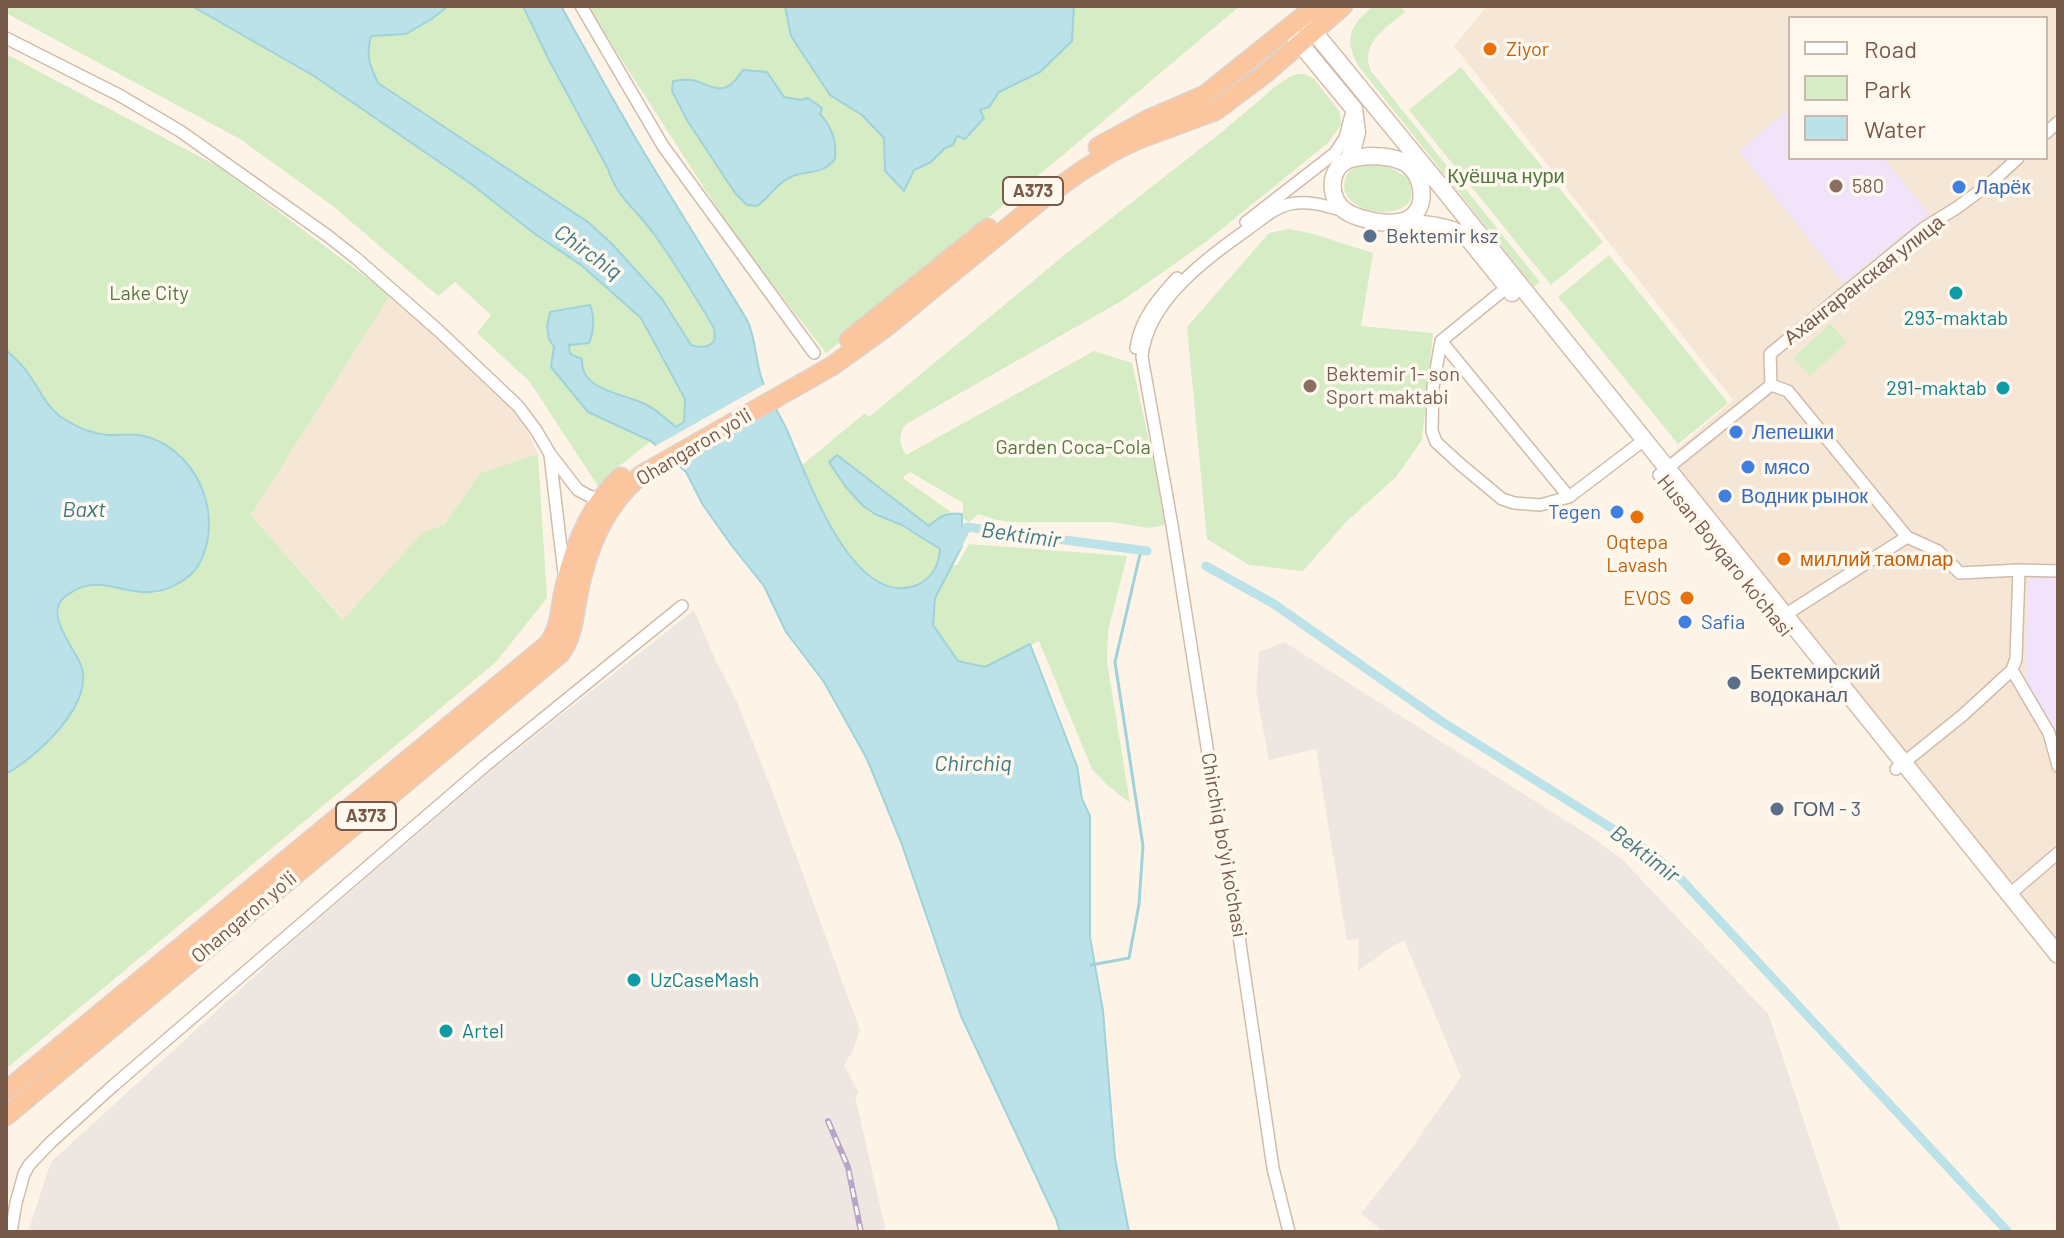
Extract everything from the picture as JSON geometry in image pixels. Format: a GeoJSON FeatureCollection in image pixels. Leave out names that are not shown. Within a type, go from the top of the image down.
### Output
{"type":"FeatureCollection","features":[{"type":"Feature","properties":{"kind":"highway","name":"Ohangaron yoʻli"},"geometry":{"type":"LineString","coordinates":[[6,1091],[547,645],[555,633],[565,586],[583,531],[602,497],[619,479],[779,391],[832,366],[861,347],[1045,197],[1083,170],[1137,140],[1215,111],[1242,92],[1304,25],[1343,6]]}},
{"type":"Feature","properties":{"kind":"highway","name":"Ohangaron yoʻli"},"geometry":{"type":"LineString","coordinates":[[6,1116],[560,654],[570,639],[586,561],[596,535],[618,498],[650,462]]}},
{"type":"Feature","properties":{"kind":"main road"},"geometry":{"type":"LineString","coordinates":[[1304,25],[1356,117],[1357,132],[1353,148],[1348,160],[1336,173],[1332,187],[1337,202],[1349,213]]}},
{"type":"Feature","properties":{"kind":"main road","name":"Husan Boyqaro ko'chasi"},"geometry":{"type":"LineString","coordinates":[[1304,25],[1443,189],[1511,284],[1782,617],[2058,970]]}},
{"type":"Feature","properties":{"kind":"main road","name":"Husan Boyqaro ko'chasi"},"geometry":{"type":"LineString","coordinates":[[1387,121],[1421,186],[1421,204],[1417,211],[1398,222]]}},
{"type":"Feature","properties":{"kind":"main road","name":"Husan Boyqaro ko'chasi"},"geometry":{"type":"LineString","coordinates":[[1348,160],[1370,156],[1402,161],[1443,189]]}},
{"type":"Feature","properties":{"kind":"main road","name":"Husan Boyqaro ko'chasi"},"geometry":{"type":"LineString","coordinates":[[1349,213],[1374,221],[1436,226],[1459,232],[1511,284]]}},
{"type":"Feature","properties":{"kind":"main road","name":"Husan Boyqaro ko'chasi"},"geometry":{"type":"LineString","coordinates":[[1900,766],[2058,955]]}},
{"type":"Feature","properties":{"kind":"street"},"geometry":{"type":"LineString","coordinates":[[581,6],[663,146],[814,353]]}},
{"type":"Feature","properties":{"kind":"street"},"geometry":{"type":"LineString","coordinates":[[6,38],[119,95],[180,131],[328,236],[404,300],[502,390],[527,418],[578,490],[591,497],[602,497]]}},
{"type":"Feature","properties":{"kind":"street","name":"Chirchiq bo'yi ko'chasi"},"geometry":{"type":"LineString","coordinates":[[1159,458],[1149,425],[1136,357],[1142,323],[1181,274],[1335,153],[1351,121],[1350,103]]}},
{"type":"Feature","properties":{"kind":"street","name":"Chirchiq bo'yi ko'chasi"},"geometry":{"type":"LineString","coordinates":[[1318,167],[1348,160]]}},
{"type":"Feature","properties":{"kind":"street","name":"Ахангаранская улица"},"geometry":{"type":"LineString","coordinates":[[1771,385],[1770,354],[1924,228],[1958,207],[2016,160]]}},
{"type":"Feature","properties":{"kind":"street","name":"Chirchiq bo'yi ko'chasi"},"geometry":{"type":"LineString","coordinates":[[1289,1232],[1273,1168],[1237,923],[1142,357],[1145,337],[1161,309],[1183,282],[1199,266],[1279,208],[1312,203],[1349,213]]}},
{"type":"Feature","properties":{"kind":"street"},"geometry":{"type":"LineString","coordinates":[[1511,284],[1441,341],[1433,387],[1432,431],[1436,442],[1502,499],[1540,505],[1569,497],[1640,443]]}},
{"type":"Feature","properties":{"kind":"street"},"geometry":{"type":"LineString","coordinates":[[1441,341],[1569,497]]}},
{"type":"Feature","properties":{"kind":"street"},"geometry":{"type":"LineString","coordinates":[[1663,471],[1771,385],[1788,391],[1907,537],[1938,551],[1960,573],[2058,571]]}},
{"type":"Feature","properties":{"kind":"street"},"geometry":{"type":"LineString","coordinates":[[550,454],[565,586]]}},
{"type":"Feature","properties":{"kind":"street"},"geometry":{"type":"LineString","coordinates":[[1782,617],[1907,537]]}},
{"type":"Feature","properties":{"kind":"street"},"geometry":{"type":"LineString","coordinates":[[1900,766],[2012,670],[2016,659],[2019,570]]}},
{"type":"Feature","properties":{"kind":"street"},"geometry":{"type":"LineString","coordinates":[[11,1232],[24,1174],[51,1142],[474,775],[682,606]]}},
{"type":"Feature","properties":{"kind":"street"},"geometry":{"type":"LineString","coordinates":[[2012,670],[2049,733],[2058,766]]}},
{"type":"Feature","properties":{"kind":"street"},"geometry":{"type":"LineString","coordinates":[[2010,894],[2058,853]]}},
{"type":"Feature","properties":{"kind":"shaded area"},"geometry":{"type":"Polygon","coordinates":[[[1487,6],[2058,6],[2058,943],[1669,457],[1733,400],[1454,46],[1487,6]]]}},
{"type":"Feature","properties":{"kind":"shaded area","name":"580"},"geometry":{"type":"Polygon","coordinates":[[[1788,110],[1788,160],[1886,160],[1929,214],[1843,283],[1739,151],[1788,110]]]}},
{"type":"Feature","properties":{"kind":"shaded area"},"geometry":{"type":"Polygon","coordinates":[[[390,295],[472,368],[509,407],[527,430],[538,454],[480,473],[444,525],[423,532],[344,620],[251,515],[390,295]]]}},
{"type":"Feature","properties":{"kind":"shaded area"},"geometry":{"type":"Polygon","coordinates":[[[2035,577],[2058,578],[2058,730],[2054,731],[2025,678],[2028,581],[2035,577]]]}},
{"type":"Feature","properties":{"kind":"shaded area"},"geometry":{"type":"Polygon","coordinates":[[[694,610],[737,702],[775,798],[860,1030],[844,1065],[859,1093],[855,1096],[886,1232],[28,1232],[51,1162],[292,942],[489,772],[694,610]]]}},
{"type":"Feature","properties":{"kind":"shaded area"},"geometry":{"type":"Polygon","coordinates":[[[1284,642],[1623,860],[1769,1015],[1841,1232],[1377,1232],[1380,1229],[1361,1214],[1461,1077],[1404,940],[1358,971],[1359,938],[1347,941],[1316,749],[1269,760],[1256,691],[1259,652],[1284,642]]]}},
{"type":"Feature","properties":{"kind":"green space"},"geometry":{"type":"Polygon","coordinates":[[[6,6],[192,6],[313,76],[470,183],[581,265],[641,318],[685,399],[685,422],[675,428],[640,402],[596,384],[580,367],[568,345],[549,339],[554,347],[551,368],[588,412],[651,441],[598,486],[529,381],[477,333],[491,315],[455,282],[438,296],[334,207],[240,139],[6,13],[6,6]]]}},
{"type":"Feature","properties":{"kind":"green space"},"geometry":{"type":"Polygon","coordinates":[[[448,6],[523,6],[617,188],[662,245],[714,328],[713,344],[702,348],[691,345],[662,299],[588,222],[378,83],[369,60],[371,36],[406,34],[448,6]]]}},
{"type":"Feature","properties":{"kind":"green space"},"geometry":{"type":"Polygon","coordinates":[[[589,6],[1240,6],[826,353],[735,236],[589,6]]]}},
{"type":"Feature","properties":{"kind":"green space"},"geometry":{"type":"Polygon","coordinates":[[[1373,6],[1401,6],[1405,12],[1371,44],[1368,61],[1371,71],[1540,282],[1534,287],[1359,67],[1351,48],[1351,33],[1373,6]]]}},
{"type":"Feature","properties":{"kind":"green space","name":"Lake City"},"geometry":{"type":"Polygon","coordinates":[[[6,54],[219,167],[390,295],[251,515],[343,620],[423,532],[444,525],[480,473],[538,454],[547,598],[496,662],[6,1069],[6,774],[32,756],[59,730],[78,700],[83,684],[82,669],[63,633],[58,606],[71,592],[86,586],[105,585],[134,592],[157,593],[178,584],[193,573],[202,558],[209,527],[206,497],[167,446],[137,435],[92,433],[64,419],[49,407],[29,374],[6,350],[6,54]]]}},
{"type":"Feature","properties":{"kind":"green space","name":"Куёшча нури"},"geometry":{"type":"Polygon","coordinates":[[[1461,67],[1603,242],[1551,285],[1409,110],[1461,67]]]}},
{"type":"Feature","properties":{"kind":"green space","name":"Garden Coca-Cola"},"geometry":{"type":"Polygon","coordinates":[[[1298,74],[1314,79],[1340,112],[1341,125],[1329,142],[1207,241],[1123,300],[906,424],[901,435],[906,455],[1094,351],[1132,363],[1165,525],[1149,528],[1112,522],[1010,522],[978,514],[969,522],[963,518],[963,503],[910,472],[904,479],[951,512],[929,527],[844,486],[865,506],[940,549],[934,570],[918,584],[897,588],[878,582],[861,569],[831,527],[801,466],[865,413],[869,417],[1276,86],[1298,74]]]}},
{"type":"Feature","properties":{"kind":"green space"},"geometry":{"type":"Polygon","coordinates":[[[1362,163],[1386,166],[1406,176],[1412,192],[1408,203],[1397,210],[1383,212],[1354,203],[1346,193],[1345,180],[1352,169],[1362,163]]]}},
{"type":"Feature","properties":{"kind":"green space","name":"Bektemir 1- son Sport maktabi"},"geometry":{"type":"Polygon","coordinates":[[[1288,229],[1373,253],[1361,326],[1433,333],[1422,440],[1396,477],[1346,522],[1303,571],[1249,565],[1207,539],[1187,327],[1269,233],[1288,229]]]}},
{"type":"Feature","properties":{"kind":"green space"},"geometry":{"type":"Polygon","coordinates":[[[1609,255],[1728,403],[1678,444],[1558,297],[1609,255]]]}},
{"type":"Feature","properties":{"kind":"green space"},"geometry":{"type":"Polygon","coordinates":[[[1830,324],[1847,342],[1810,376],[1793,358],[1830,324]]]}},
{"type":"Feature","properties":{"kind":"green space"},"geometry":{"type":"Polygon","coordinates":[[[969,544],[1127,556],[1108,631],[1107,662],[1130,803],[1092,769],[1039,641],[985,667],[958,661],[932,625],[935,598],[952,565],[957,565],[969,544]]]}},
{"type":"Feature","properties":{"kind":"water","name":"Chirchiq"},"geometry":{"type":"Polygon","coordinates":[[[192,6],[448,6],[406,34],[371,36],[369,60],[378,83],[588,222],[662,299],[691,345],[708,346],[715,339],[714,328],[662,245],[617,188],[523,6],[561,6],[642,149],[747,320],[766,391],[786,428],[818,502],[850,556],[870,576],[891,587],[914,586],[933,572],[940,549],[862,505],[829,462],[837,455],[929,526],[944,516],[962,514],[962,546],[935,598],[933,625],[958,661],[985,667],[1030,644],[1077,766],[1082,799],[1090,816],[1090,937],[1103,1011],[1115,1158],[1129,1232],[1060,1232],[961,1016],[901,842],[867,759],[824,682],[786,632],[764,586],[703,505],[686,472],[651,441],[588,412],[551,367],[554,347],[547,327],[550,312],[590,305],[593,324],[589,343],[569,345],[570,354],[582,359],[583,370],[595,384],[645,404],[676,427],[684,422],[685,399],[641,318],[581,265],[470,183],[314,76],[192,6]]]}},
{"type":"Feature","properties":{"kind":"water"},"geometry":{"type":"Polygon","coordinates":[[[785,6],[1074,6],[1072,41],[1040,72],[999,92],[989,107],[980,110],[984,118],[965,139],[957,136],[953,145],[945,148],[931,162],[914,170],[904,191],[885,171],[884,138],[862,115],[830,95],[791,36],[785,6]]]}},
{"type":"Feature","properties":{"kind":"water"},"geometry":{"type":"Polygon","coordinates":[[[743,70],[767,72],[784,97],[808,98],[822,108],[820,114],[831,129],[835,146],[835,159],[830,164],[787,179],[757,206],[747,205],[735,193],[687,120],[672,91],[673,81],[682,80],[716,88],[725,87],[734,82],[743,70]]]}},
{"type":"Feature","properties":{"kind":"water","name":"Baхt"},"geometry":{"type":"Polygon","coordinates":[[[6,350],[25,369],[49,405],[64,419],[97,433],[151,438],[183,459],[203,490],[209,527],[199,564],[190,576],[177,584],[148,592],[85,586],[61,600],[58,619],[81,665],[83,680],[79,697],[71,713],[47,743],[6,774],[6,350]]]}},
{"type":"Feature","properties":{"kind":"pier"},"geometry":{"type":"Polygon","coordinates":[[[767,383],[778,405],[671,464],[652,448],[767,383]]]}},
{"type":"Feature","properties":{"kind":"waterway","name":"Bektimir"},"geometry":{"type":"LineString","coordinates":[[957,546],[967,527],[1147,551]]}},
{"type":"Feature","properties":{"kind":"waterway"},"geometry":{"type":"LineString","coordinates":[[1091,965],[1129,958],[1139,904],[1143,846],[1115,662],[1141,550]]}},
{"type":"Feature","properties":{"kind":"waterway","name":"Bektimir"},"geometry":{"type":"LineString","coordinates":[[1206,566],[1274,604],[1441,721],[1648,851],[1679,877],[2008,1232]]}},
{"type":"Feature","properties":{"kind":"railway"},"geometry":{"type":"LineString","coordinates":[[828,1121],[848,1167],[861,1232]]}},
{"type":"Feature","properties":{"kind":"place","name":"Ziyor"},"geometry":{"type":"Point","coordinates":[1490,49]}},
{"type":"Feature","properties":{"kind":"place","name":"580"},"geometry":{"type":"Point","coordinates":[1836,186]}},
{"type":"Feature","properties":{"kind":"place","name":"Ларёк"},"geometry":{"type":"Point","coordinates":[1959,187]}},
{"type":"Feature","properties":{"kind":"place","name":"Bektemir ksz"},"geometry":{"type":"Point","coordinates":[1370,236]}},
{"type":"Feature","properties":{"kind":"place","name":"293-maktab"},"geometry":{"type":"Point","coordinates":[1956,293]}},
{"type":"Feature","properties":{"kind":"place","name":"Bektemir 1- son Sport maktabi"},"geometry":{"type":"Point","coordinates":[1310,386]}},
{"type":"Feature","properties":{"kind":"place","name":"291-maktab"},"geometry":{"type":"Point","coordinates":[2003,388]}},
{"type":"Feature","properties":{"kind":"place","name":"Лепешки"},"geometry":{"type":"Point","coordinates":[1736,432]}},
{"type":"Feature","properties":{"kind":"place","name":"мясо"},"geometry":{"type":"Point","coordinates":[1748,467]}},
{"type":"Feature","properties":{"kind":"place","name":"Водник рынок"},"geometry":{"type":"Point","coordinates":[1725,496]}},
{"type":"Feature","properties":{"kind":"place","name":"Tegen"},"geometry":{"type":"Point","coordinates":[1617,512]}},
{"type":"Feature","properties":{"kind":"place","name":"Oqtepa Lavash"},"geometry":{"type":"Point","coordinates":[1637,517]}},
{"type":"Feature","properties":{"kind":"place","name":"миллий таомлар"},"geometry":{"type":"Point","coordinates":[1784,559]}},
{"type":"Feature","properties":{"kind":"place","name":"EVOS"},"geometry":{"type":"Point","coordinates":[1687,598]}},
{"type":"Feature","properties":{"kind":"place","name":"Safia"},"geometry":{"type":"Point","coordinates":[1685,622]}},
{"type":"Feature","properties":{"kind":"place","name":"Бектемирский водоканал"},"geometry":{"type":"Point","coordinates":[1734,683]}},
{"type":"Feature","properties":{"kind":"place","name":"ГОМ - 3"},"geometry":{"type":"Point","coordinates":[1777,809]}},
{"type":"Feature","properties":{"kind":"place","name":"UzCaseMash"},"geometry":{"type":"Point","coordinates":[634,980]}},
{"type":"Feature","properties":{"kind":"place","name":"Artel"},"geometry":{"type":"Point","coordinates":[446,1031]}}]}
